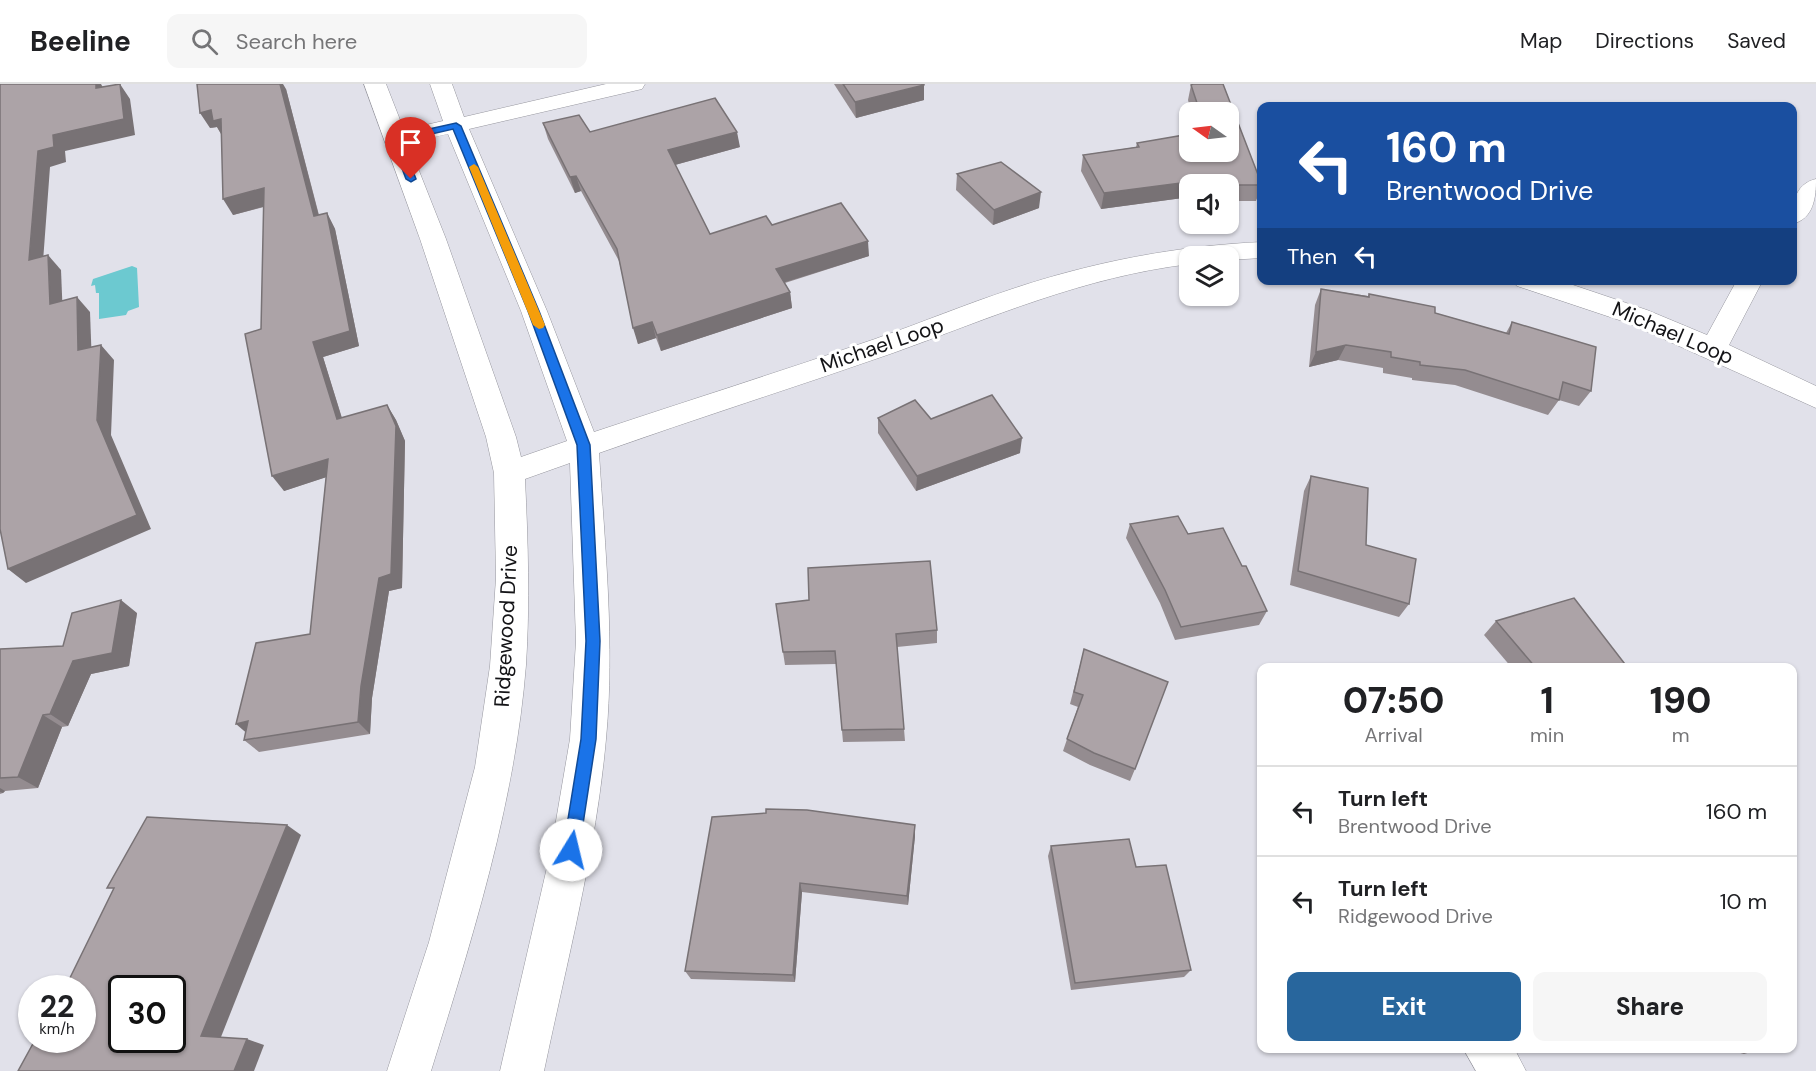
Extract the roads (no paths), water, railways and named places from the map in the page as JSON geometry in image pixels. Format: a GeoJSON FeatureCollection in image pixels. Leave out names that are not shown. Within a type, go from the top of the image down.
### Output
{"type":"FeatureCollection","features":[{"type":"Feature","properties":{"kind":"street","name":"Ridgewood Drive"},"geometry":{"type":"LineString","coordinates":[[375,84],[501,437],[509,473],[513,578],[508,666],[494,768],[450,942],[409,1071]]}},
{"type":"Feature","properties":{"kind":"street"},"geometry":{"type":"LineString","coordinates":[[441,84],[456,126],[534,311],[584,445],[593,641],[588,739],[571,850],[522,1071]]}},
{"type":"Feature","properties":{"kind":"street"},"geometry":{"type":"LineString","coordinates":[[396,139],[634,84]]}},
{"type":"Feature","properties":{"kind":"street"},"geometry":{"type":"LineString","coordinates":[[1797,211],[1816,186]]}},
{"type":"Feature","properties":{"kind":"street","name":"Michael Loop"},"geometry":{"type":"LineString","coordinates":[[509,473],[584,445],[886,345],[1038,289],[1157,259],[1202,253],[1257,250]]}},
{"type":"Feature","properties":{"kind":"street","name":"Michael Loop"},"geometry":{"type":"LineString","coordinates":[[1542,285],[1626,312],[1714,348],[1816,398]]}},
{"type":"Feature","properties":{"kind":"street"},"geometry":{"type":"LineString","coordinates":[[1714,348],[1747,285]]}},
{"type":"Feature","properties":{"kind":"street"},"geometry":{"type":"LineString","coordinates":[[1489,1053],[1504,1071]]}},
{"type":"Feature","properties":{"kind":"water"},"geometry":{"type":"Polygon","coordinates":[[[132,266],[137,268],[139,307],[128,311],[126,315],[99,319],[99,293],[96,293],[95,285],[91,286],[93,279],[132,266]]]}}]}
